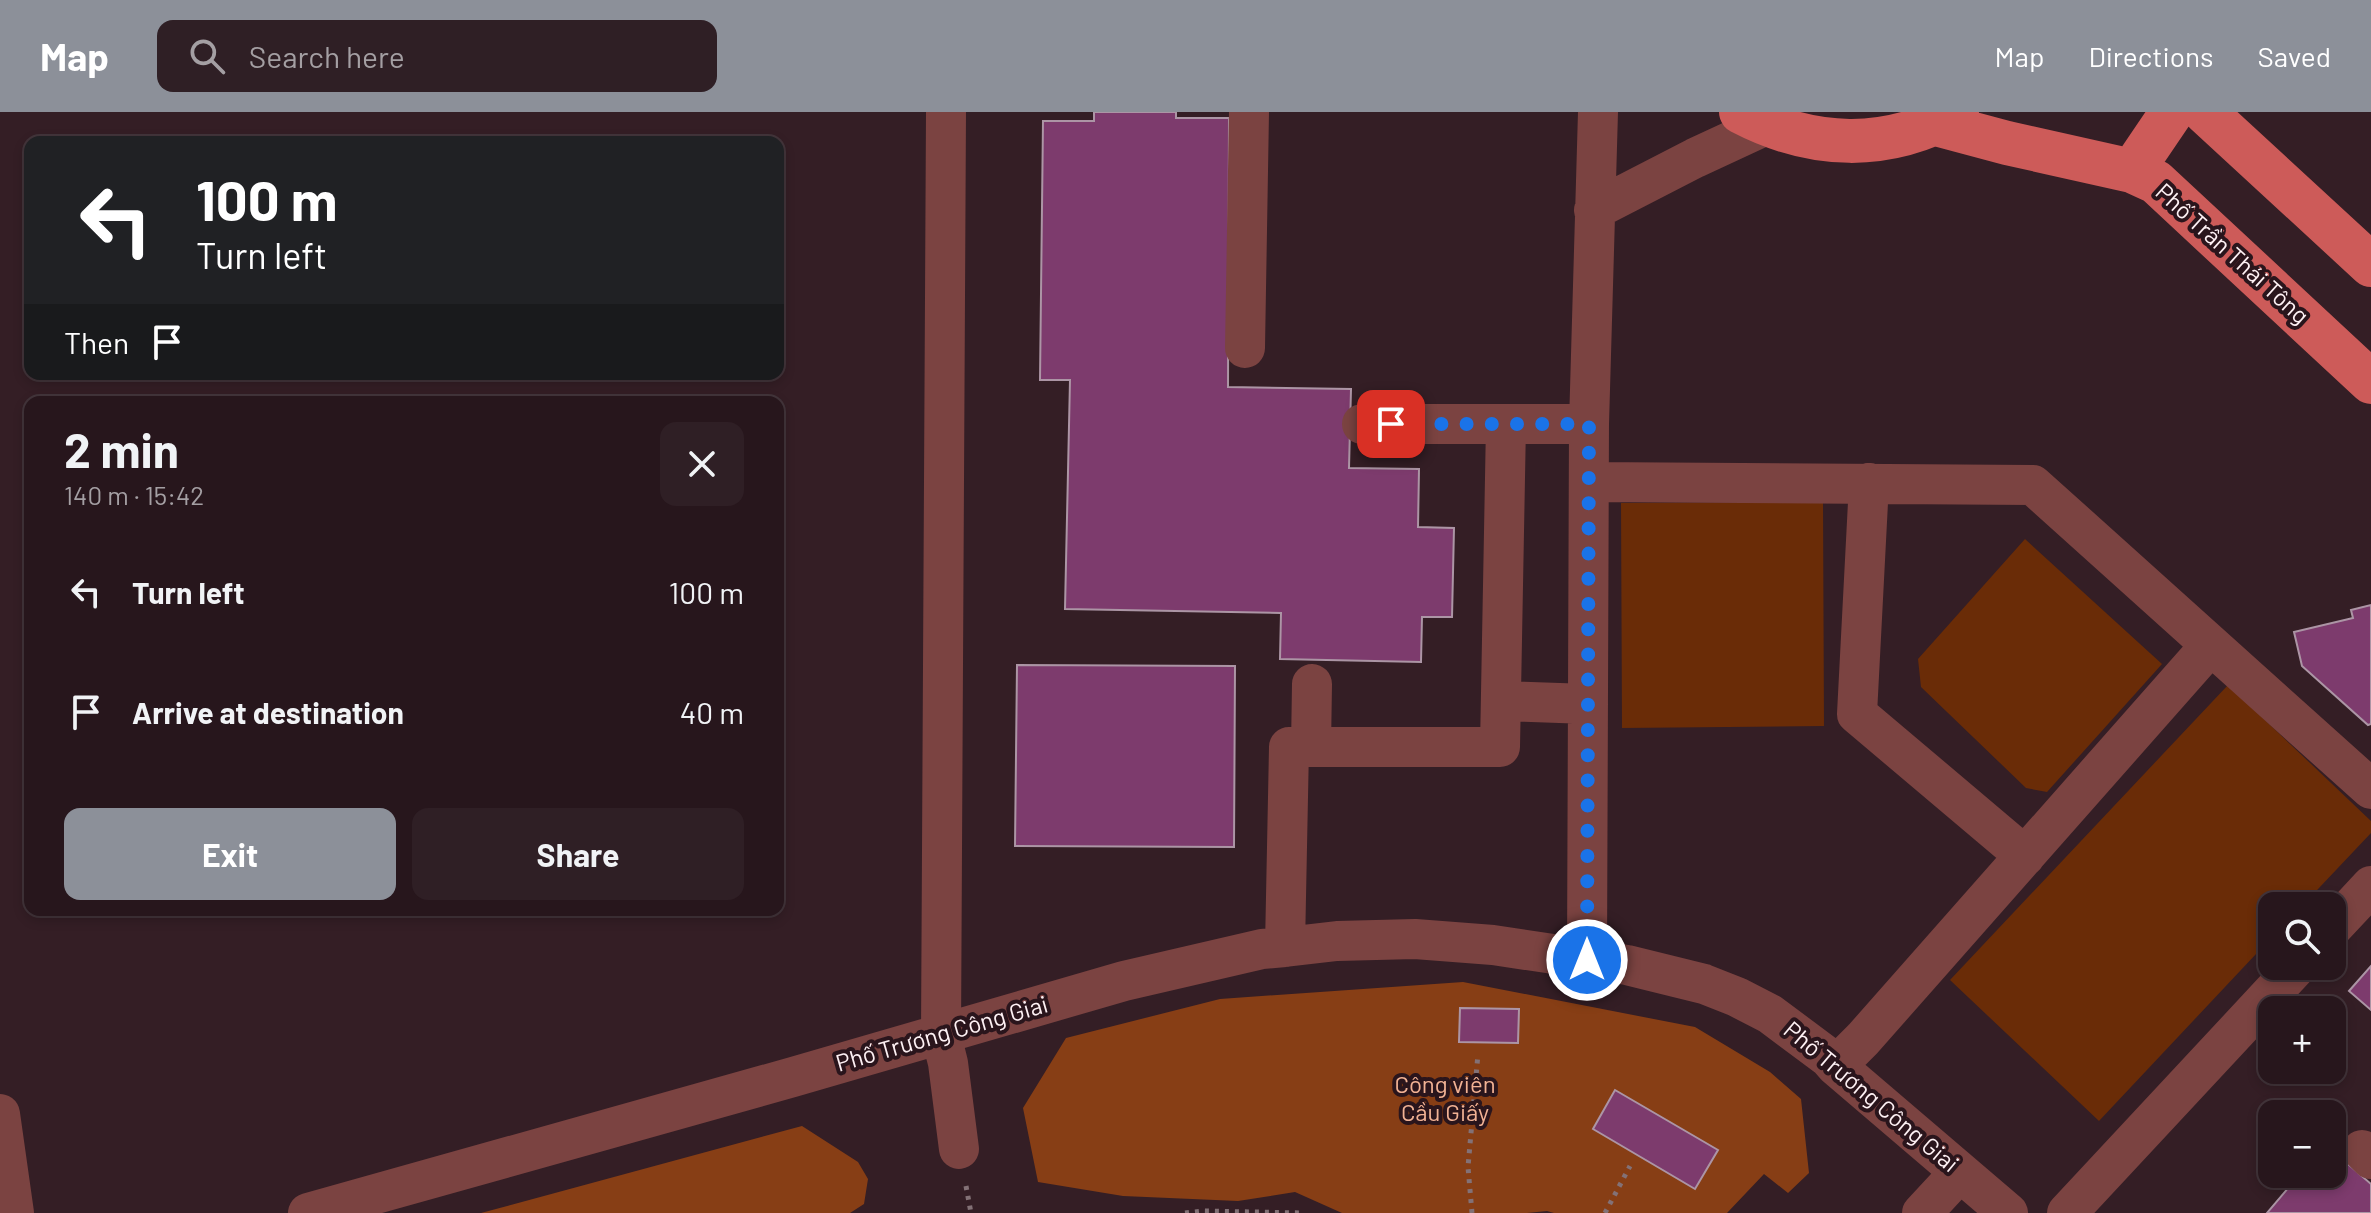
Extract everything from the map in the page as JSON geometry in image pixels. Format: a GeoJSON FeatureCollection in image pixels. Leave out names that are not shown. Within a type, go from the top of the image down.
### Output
{"type":"FeatureCollection","features":[{"type":"Feature","properties":{"kind":"main road"},"geometry":{"type":"LineString","coordinates":[[2132,171],[2172,112]]}},
{"type":"Feature","properties":{"kind":"main road"},"geometry":{"type":"LineString","coordinates":[[2205,112],[2371,265]]}},
{"type":"Feature","properties":{"kind":"main road"},"geometry":{"type":"LineString","coordinates":[[1754,118],[1808,138],[1851,142],[1894,137],[1946,118]]}},
{"type":"Feature","properties":{"kind":"main road","name":"Phố Trần Thái Tông"},"geometry":{"type":"LineString","coordinates":[[1946,118],[2020,146],[2132,171],[2156,182],[2371,382]]}},
{"type":"Feature","properties":{"kind":"street"},"geometry":{"type":"LineString","coordinates":[[946,112],[941,1035],[948,1063],[959,1149]]}},
{"type":"Feature","properties":{"kind":"street"},"geometry":{"type":"LineString","coordinates":[[1245,348],[1249,112]]}},
{"type":"Feature","properties":{"kind":"street"},"geometry":{"type":"LineString","coordinates":[[1587,960],[1589,424],[1598,112]]}},
{"type":"Feature","properties":{"kind":"street"},"geometry":{"type":"LineString","coordinates":[[1594,210],[1695,158],[1754,118]]}},
{"type":"Feature","properties":{"kind":"street"},"geometry":{"type":"LineString","coordinates":[[1362,424],[1589,424]]}},
{"type":"Feature","properties":{"kind":"street"},"geometry":{"type":"LineString","coordinates":[[1285,947],[1289,747],[1500,747],[1506,424]]}},
{"type":"Feature","properties":{"kind":"street"},"geometry":{"type":"LineString","coordinates":[[1590,482],[2033,485],[2371,789]]}},
{"type":"Feature","properties":{"kind":"street"},"geometry":{"type":"LineString","coordinates":[[1869,483],[1857,714],[2025,856]]}},
{"type":"Feature","properties":{"kind":"street"},"geometry":{"type":"LineString","coordinates":[[1836,1066],[2210,646]]}},
{"type":"Feature","properties":{"kind":"street"},"geometry":{"type":"LineString","coordinates":[[1311,747],[1312,684]]}},
{"type":"Feature","properties":{"kind":"street"},"geometry":{"type":"LineString","coordinates":[[1501,701],[1588,704]]}},
{"type":"Feature","properties":{"kind":"street"},"geometry":{"type":"LineString","coordinates":[[2346,913],[2371,886]]}},
{"type":"Feature","properties":{"kind":"street","name":"Phố Trương Công Giai"},"geometry":{"type":"LineString","coordinates":[[308,1213],[1124,981],[1262,949],[1337,941],[1415,939],[1493,945],[1627,965],[1704,984],[1737,997],[1770,1014],[1829,1058],[2008,1213]]}},
{"type":"Feature","properties":{"kind":"street"},"geometry":{"type":"LineString","coordinates":[[2067,1213],[2284,980]]}},
{"type":"Feature","properties":{"kind":"street"},"geometry":{"type":"LineString","coordinates":[[0,1114],[14,1213]]}},
{"type":"Feature","properties":{"kind":"street"},"geometry":{"type":"LineString","coordinates":[[1922,1213],[1960,1172]]}},
{"type":"Feature","properties":{"kind":"path"},"geometry":{"type":"LineString","coordinates":[[1472,1213],[1468,1167],[1478,1054]]}},
{"type":"Feature","properties":{"kind":"path"},"geometry":{"type":"LineString","coordinates":[[1605,1213],[1630,1166]]}},
{"type":"Feature","properties":{"kind":"path"},"geometry":{"type":"LineString","coordinates":[[1185,1213],[1302,1213]]}},
{"type":"Feature","properties":{"kind":"shaded area"},"geometry":{"type":"Polygon","coordinates":[[[1823,502],[1824,726],[1622,728],[1621,503],[1823,502]]]}},
{"type":"Feature","properties":{"kind":"shaded area"},"geometry":{"type":"Polygon","coordinates":[[[2025,539],[2162,664],[2047,792],[2026,788],[1921,687],[1918,659],[2025,539]]]}},
{"type":"Feature","properties":{"kind":"shaded area"},"geometry":{"type":"Polygon","coordinates":[[[2228,685],[2371,821],[2371,833],[2315,892],[2258,892],[2258,952],[2099,1121],[1950,980],[2228,685]]]}},
{"type":"Feature","properties":{"kind":"green space","name":"Công viên Cầu Giấy"},"geometry":{"type":"Polygon","coordinates":[[[1463,982],[1695,1027],[1770,1072],[1801,1099],[1809,1173],[1788,1193],[1764,1174],[1727,1213],[1342,1213],[1295,1192],[1238,1201],[1123,1196],[1038,1182],[1023,1108],[1066,1038],[1220,999],[1463,982]]]}},
{"type":"Feature","properties":{"kind":"green space"},"geometry":{"type":"Polygon","coordinates":[[[802,1126],[858,1162],[868,1179],[864,1204],[850,1213],[481,1213],[802,1126]]]}},
{"type":"Feature","properties":{"kind":"building"},"geometry":{"type":"Polygon","coordinates":[[[1094,112],[1176,112],[1176,118],[1229,118],[1228,387],[1351,389],[1349,468],[1419,469],[1418,527],[1454,528],[1452,617],[1422,617],[1421,662],[1280,659],[1281,613],[1065,609],[1070,380],[1040,380],[1043,121],[1094,121],[1094,112]]]}},
{"type":"Feature","properties":{"kind":"building"},"geometry":{"type":"Polygon","coordinates":[[[2371,605],[2371,724],[2368,725],[2302,666],[2294,632],[2353,618],[2351,610],[2371,605]]]}},
{"type":"Feature","properties":{"kind":"building"},"geometry":{"type":"Polygon","coordinates":[[[1017,665],[1235,666],[1234,847],[1015,846],[1017,665]]]}},
{"type":"Feature","properties":{"kind":"building"},"geometry":{"type":"Polygon","coordinates":[[[2371,966],[2371,1010],[2349,991],[2371,966]]]}},
{"type":"Feature","properties":{"kind":"building"},"geometry":{"type":"Polygon","coordinates":[[[1460,1008],[1519,1009],[1518,1043],[1459,1042],[1460,1008]]]}},
{"type":"Feature","properties":{"kind":"building"},"geometry":{"type":"Polygon","coordinates":[[[1615,1090],[1718,1150],[1695,1189],[1593,1129],[1615,1090]]]}},
{"type":"Feature","properties":{"kind":"building"},"geometry":{"type":"Polygon","coordinates":[[[2346,1162],[2371,1184],[2371,1213],[2267,1213],[2288,1188],[2346,1188],[2346,1162]]]}},
{"type":"Feature","properties":{"kind":"route"},"geometry":{"type":"LineString","coordinates":[[1391,424],[1589,424],[1587,960]]}}]}
